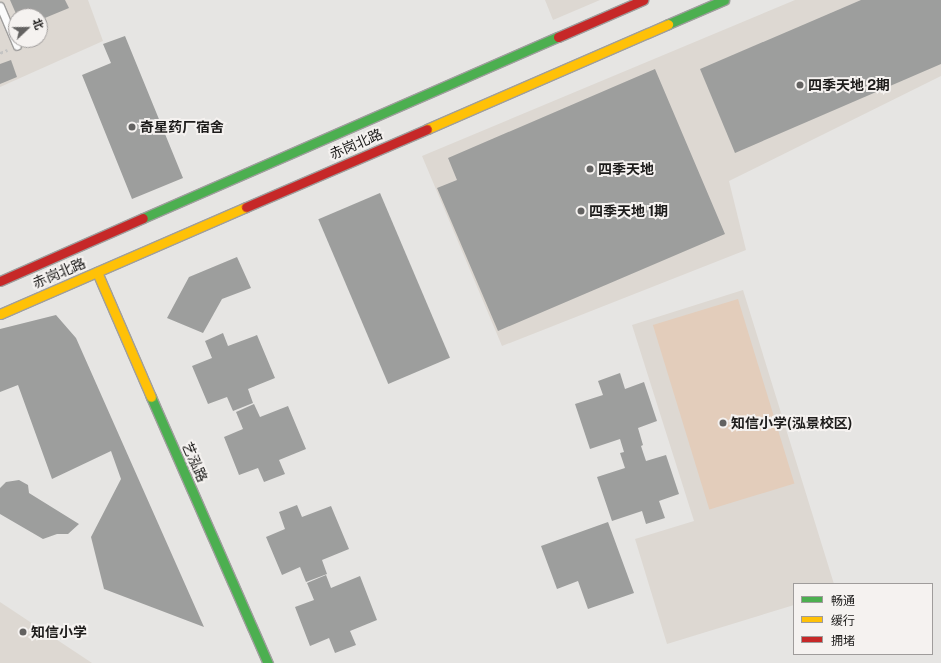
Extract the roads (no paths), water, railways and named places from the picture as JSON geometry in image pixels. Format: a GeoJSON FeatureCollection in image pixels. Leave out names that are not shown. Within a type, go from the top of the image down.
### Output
{"type":"FeatureCollection","features":[{"type":"Feature","properties":{"kind":"main road","name":"赤岗北路"},"geometry":{"type":"LineString","coordinates":[[0,281],[643,0]]}},
{"type":"Feature","properties":{"kind":"main road","name":"赤岗北路"},"geometry":{"type":"LineString","coordinates":[[0,314],[724,0]]}},
{"type":"Feature","properties":{"kind":"main road","name":"艺泓路"},"geometry":{"type":"LineString","coordinates":[[97,272],[268,663]]}},
{"type":"Feature","properties":{"kind":"lane"},"geometry":{"type":"LineString","coordinates":[[0,6],[8,25]]}},
{"type":"Feature","properties":{"kind":"place","name":"四季天地 2期"},"geometry":{"type":"Point","coordinates":[800,85]}},
{"type":"Feature","properties":{"kind":"place","name":"奇星药厂宿舍"},"geometry":{"type":"Point","coordinates":[132,127]}},
{"type":"Feature","properties":{"kind":"place","name":"四季天地"},"geometry":{"type":"Point","coordinates":[590,169]}},
{"type":"Feature","properties":{"kind":"place","name":"四季天地 1期"},"geometry":{"type":"Point","coordinates":[581,211]}},
{"type":"Feature","properties":{"kind":"place","name":"知信小学(泓景校区)"},"geometry":{"type":"Point","coordinates":[723,423]}},
{"type":"Feature","properties":{"kind":"place","name":"知信小学"},"geometry":{"type":"Point","coordinates":[23,632]}}]}
